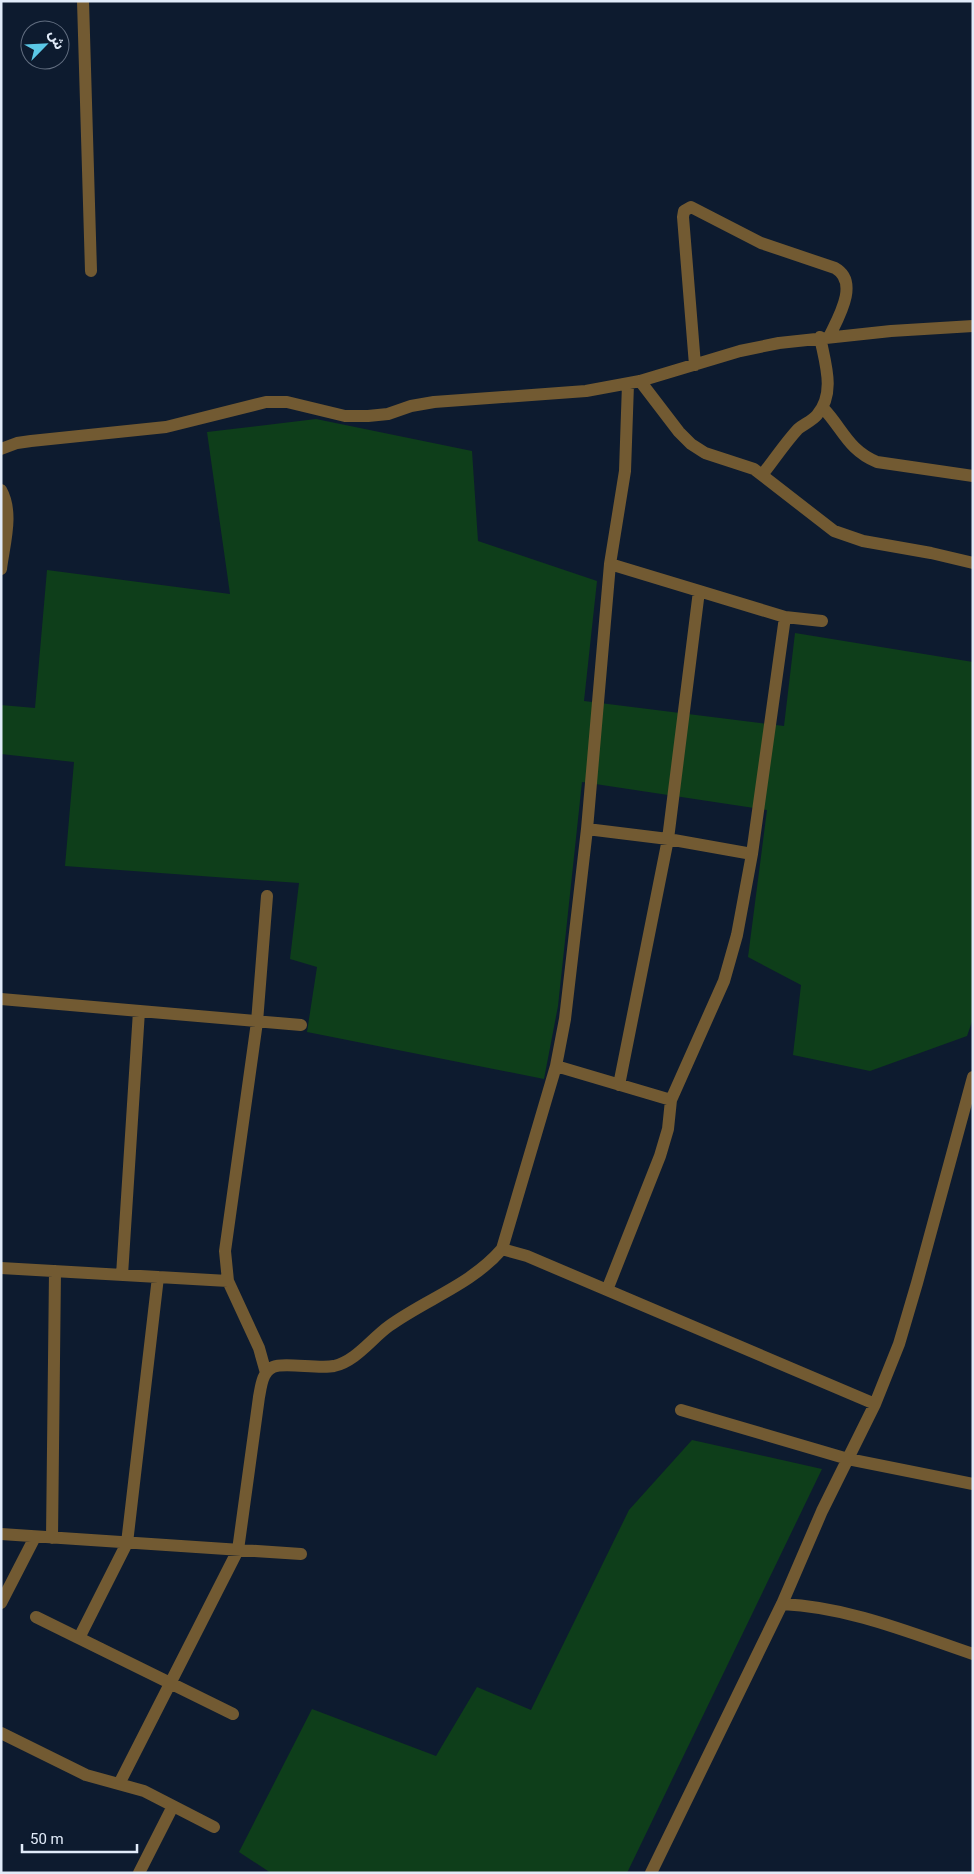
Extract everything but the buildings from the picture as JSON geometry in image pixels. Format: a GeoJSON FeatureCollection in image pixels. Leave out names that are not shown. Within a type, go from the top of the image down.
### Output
{"type":"FeatureCollection","features":[{"type":"Feature","properties":{"kind":"street"},"geometry":{"type":"LineString","coordinates":[[83,1],[90,271]]}},
{"type":"Feature","properties":{"kind":"street"},"geometry":{"type":"LineString","coordinates":[[695,365],[683,217],[684,211],[691,206],[761,243],[835,268],[842,273],[847,282],[845,300],[824,337],[828,386],[823,408],[815,417],[799,428],[762,475]]}},
{"type":"Feature","properties":{"kind":"street"},"geometry":{"type":"LineString","coordinates":[[1,449],[16,443],[31,441],[166,427],[266,402],[287,402],[323,409],[345,416],[368,416],[388,414],[411,406],[434,402],[586,391],[634,382],[750,349],[824,337],[973,326]]}},
{"type":"Feature","properties":{"kind":"street"},"geometry":{"type":"LineString","coordinates":[[634,382],[690,444],[705,453],[746,466],[762,475],[834,531],[864,541],[973,563]]}},
{"type":"Feature","properties":{"kind":"street"},"geometry":{"type":"LineString","coordinates":[[119,1784],[238,1550],[259,1397],[266,1373],[273,1367],[285,1365],[319,1367],[333,1366],[345,1362],[356,1355],[368,1342],[389,1326],[489,1264],[502,1249],[556,1066],[565,1019],[587,829],[610,564],[625,471],[634,382]]}},
{"type":"Feature","properties":{"kind":"street"},"geometry":{"type":"LineString","coordinates":[[823,408],[852,447],[867,458],[877,462],[973,476]]}},
{"type":"Feature","properties":{"kind":"street"},"geometry":{"type":"LineString","coordinates":[[1,490],[7,501],[1,569]]}},
{"type":"Feature","properties":{"kind":"street"},"geometry":{"type":"LineString","coordinates":[[610,564],[784,617],[822,621]]}},
{"type":"Feature","properties":{"kind":"street"},"geometry":{"type":"LineString","coordinates":[[619,1085],[668,839],[699,591]]}},
{"type":"Feature","properties":{"kind":"street"},"geometry":{"type":"LineString","coordinates":[[607,1290],[660,1156],[668,1129],[671,1100],[724,981],[737,935],[752,854],[784,617]]}},
{"type":"Feature","properties":{"kind":"street"},"geometry":{"type":"LineString","coordinates":[[587,829],[668,839],[752,854]]}},
{"type":"Feature","properties":{"kind":"street"},"geometry":{"type":"LineString","coordinates":[[266,1373],[259,1348],[228,1281],[225,1251],[257,1022],[267,896]]}},
{"type":"Feature","properties":{"kind":"street"},"geometry":{"type":"LineString","coordinates":[[1,999],[300,1026]]}},
{"type":"Feature","properties":{"kind":"street"},"geometry":{"type":"LineString","coordinates":[[122,1275],[139,1011]]}},
{"type":"Feature","properties":{"kind":"street"},"geometry":{"type":"LineString","coordinates":[[556,1066],[671,1100]]}},
{"type":"Feature","properties":{"kind":"street"},"geometry":{"type":"LineString","coordinates":[[651,1873],[782,1604],[822,1511],[875,1404],[899,1344],[973,1077]]}},
{"type":"Feature","properties":{"kind":"street"},"geometry":{"type":"LineString","coordinates":[[502,1249],[527,1256],[875,1404]]}},
{"type":"Feature","properties":{"kind":"street"},"geometry":{"type":"LineString","coordinates":[[1,1268],[228,1281]]}},
{"type":"Feature","properties":{"kind":"street"},"geometry":{"type":"LineString","coordinates":[[52,1538],[55,1271]]}},
{"type":"Feature","properties":{"kind":"street"},"geometry":{"type":"LineString","coordinates":[[79,1638],[127,1543],[158,1277]]}},
{"type":"Feature","properties":{"kind":"street"},"geometry":{"type":"LineString","coordinates":[[680,1410],[848,1459],[973,1484]]}},
{"type":"Feature","properties":{"kind":"street"},"geometry":{"type":"LineString","coordinates":[[1,1534],[301,1554]]}},
{"type":"Feature","properties":{"kind":"street"},"geometry":{"type":"LineString","coordinates":[[1,1603],[34,1537]]}},
{"type":"Feature","properties":{"kind":"street"},"geometry":{"type":"LineString","coordinates":[[782,1604],[822,1607],[857,1616],[928,1637],[973,1654]]}},
{"type":"Feature","properties":{"kind":"street"},"geometry":{"type":"LineString","coordinates":[[36,1618],[233,1714]]}},
{"type":"Feature","properties":{"kind":"street"},"geometry":{"type":"LineString","coordinates":[[1,1733],[86,1774],[144,1791],[214,1827]]}},
{"type":"Feature","properties":{"kind":"street"},"geometry":{"type":"LineString","coordinates":[[139,1873],[173,1806]]}},
{"type":"Feature","properties":{"kind":"green space"},"geometry":{"type":"Polygon","coordinates":[[[316,419],[472,451],[478,541],[597,581],[584,701],[784,726],[795,633],[973,662],[973,1019],[967,1036],[870,1071],[793,1055],[801,985],[748,957],[767,810],[582,782],[558,1006],[544,1079],[307,1032],[317,967],[290,959],[299,883],[65,866],[74,762],[1,754],[1,705],[35,708],[47,570],[230,594],[207,432],[316,419]]]}},
{"type":"Feature","properties":{"kind":"green space"},"geometry":{"type":"Polygon","coordinates":[[[692,1440],[822,1469],[627,1873],[271,1873],[239,1852],[312,1709],[436,1756],[477,1687],[531,1710],[629,1510],[692,1440]]]}}]}
